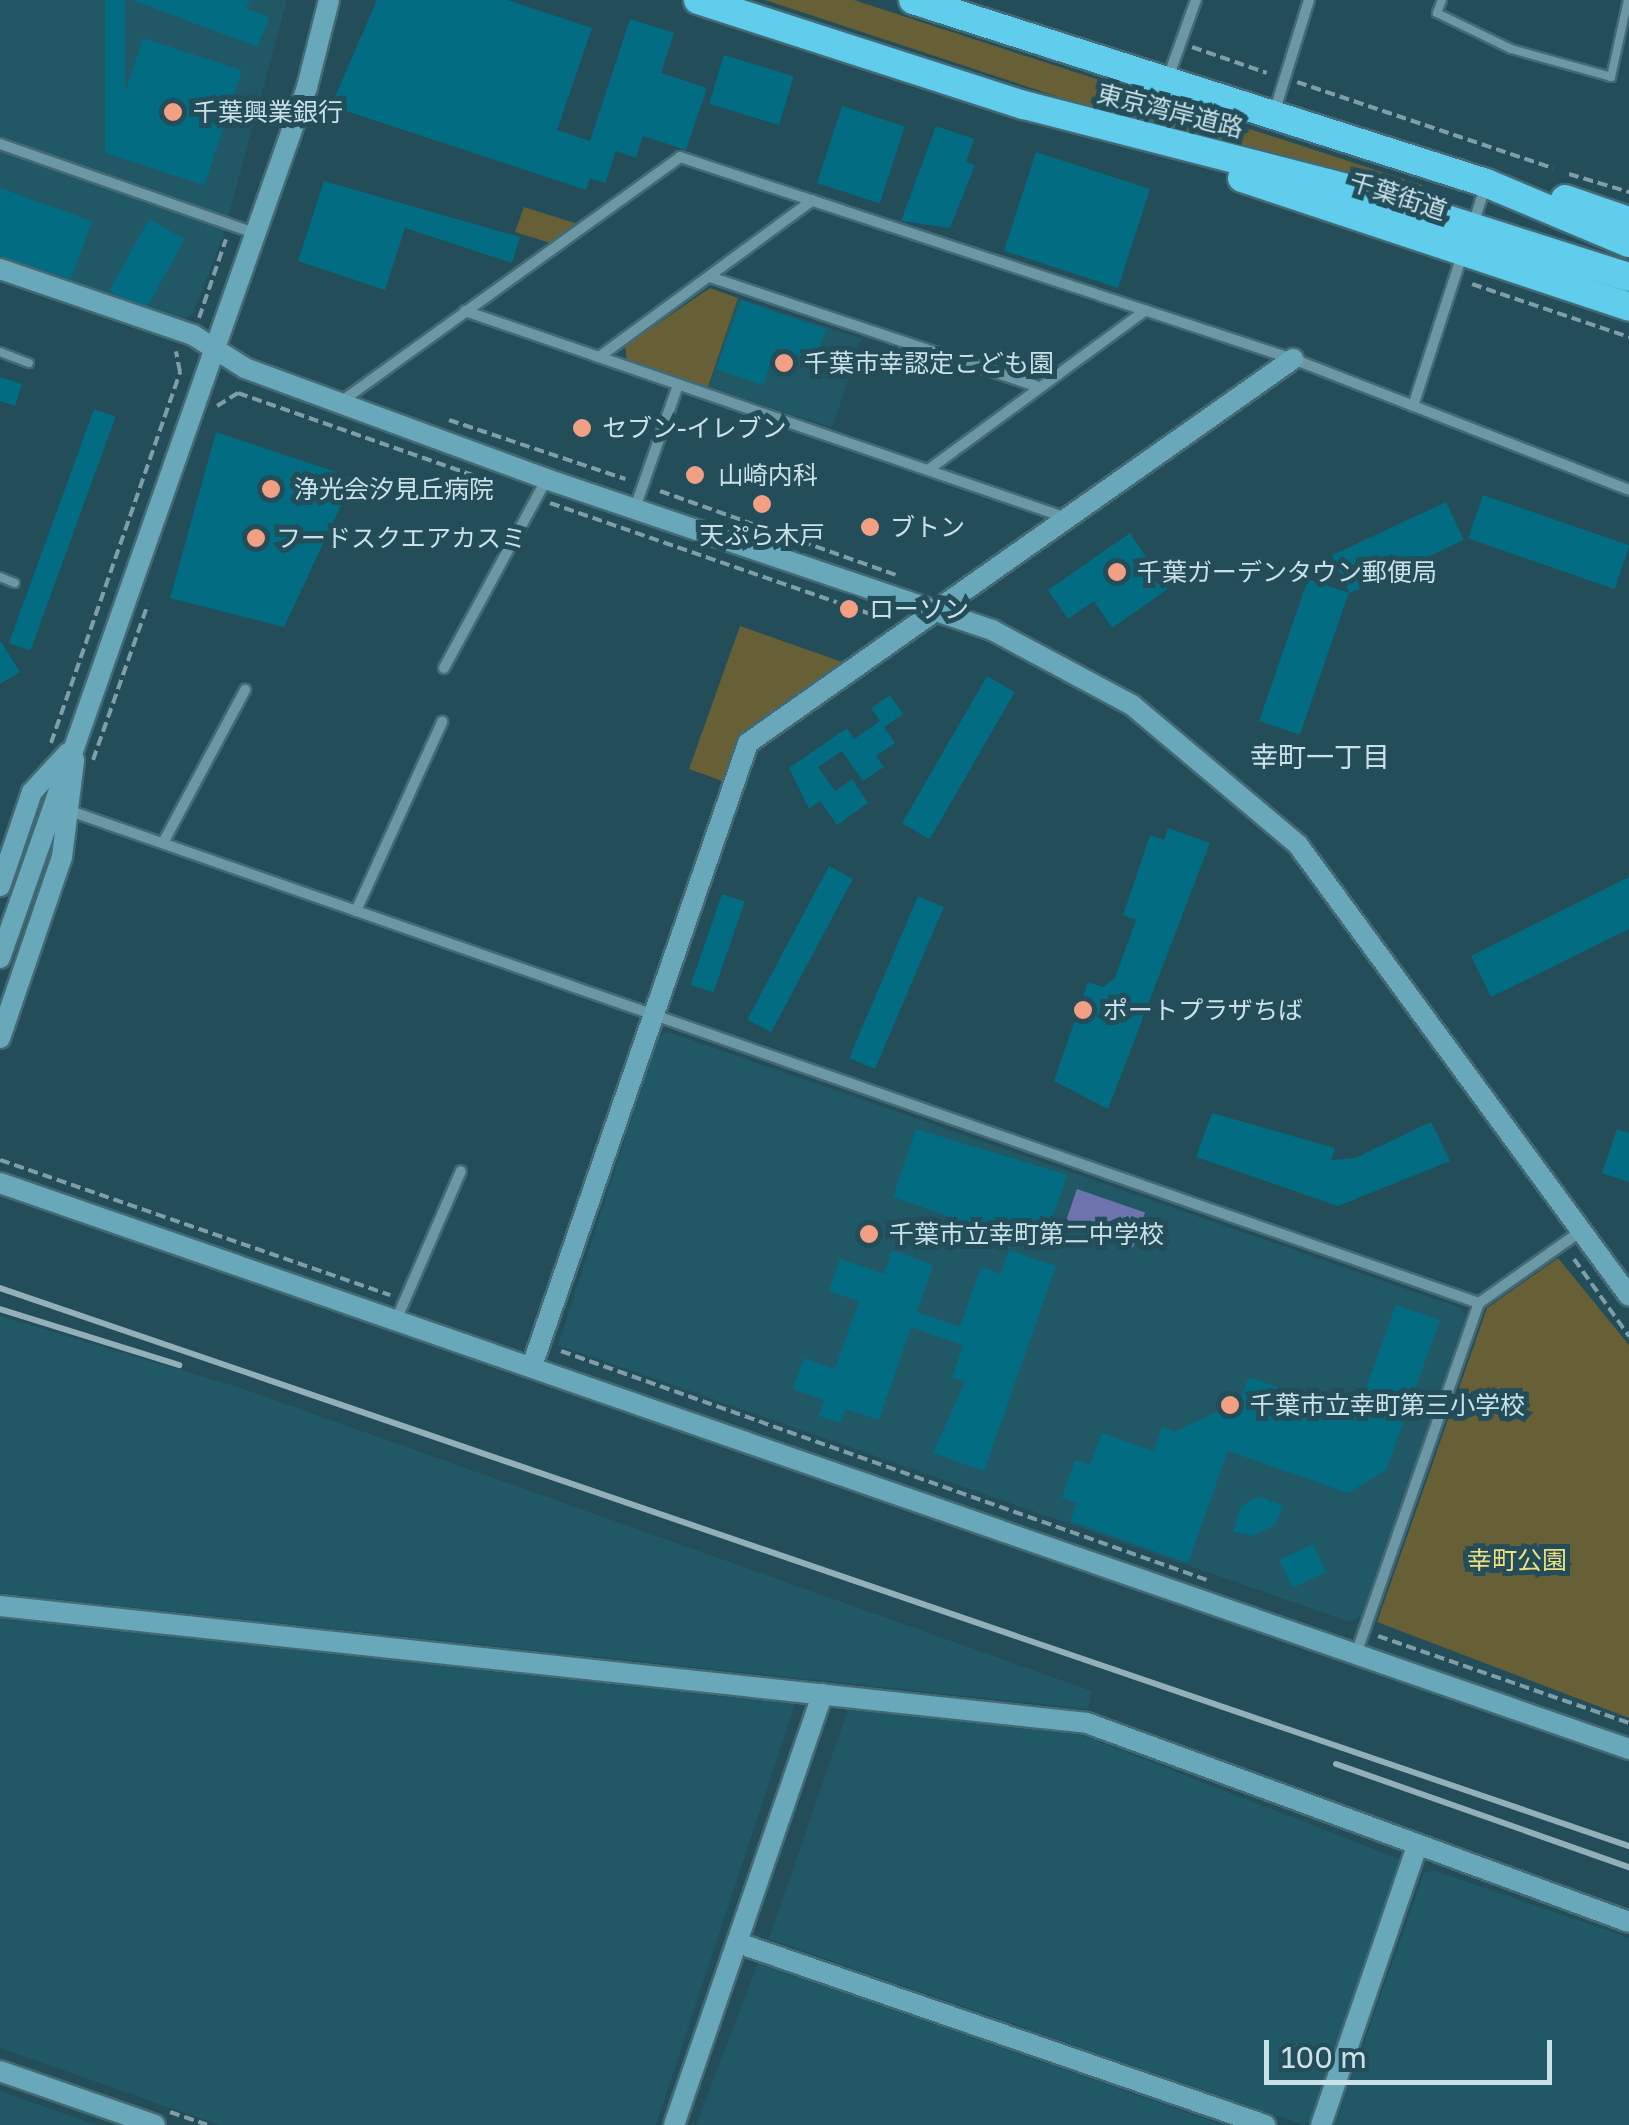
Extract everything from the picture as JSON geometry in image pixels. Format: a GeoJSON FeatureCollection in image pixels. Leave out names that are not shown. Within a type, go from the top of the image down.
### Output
{"type":"FeatureCollection","features":[{"type":"Feature","properties":{"kind":"highway","name":"東京湾岸道路"},"geometry":{"type":"LineString","coordinates":[[698,0],[1152,140]]}},
{"type":"Feature","properties":{"kind":"highway"},"geometry":{"type":"LineString","coordinates":[[752,0],[812,36]]}},
{"type":"Feature","properties":{"kind":"highway","name":"東京湾岸道路"},"geometry":{"type":"LineString","coordinates":[[914,0],[1486,183],[1629,243]]}},
{"type":"Feature","properties":{"kind":"highway","name":"千葉街道"},"geometry":{"type":"LineString","coordinates":[[1152,140],[1182,160],[1468,237],[1629,308]]}},
{"type":"Feature","properties":{"kind":"highway"},"geometry":{"type":"LineString","coordinates":[[1486,183],[1629,221]]}},
{"type":"Feature","properties":{"kind":"highway"},"geometry":{"type":"LineString","coordinates":[[1468,237],[1629,277]]}},
{"type":"Feature","properties":{"kind":"street"},"geometry":{"type":"LineString","coordinates":[[0,958],[254,233],[328,0]]}},
{"type":"Feature","properties":{"kind":"street"},"geometry":{"type":"LineString","coordinates":[[1168,80],[1196,0]]}},
{"type":"Feature","properties":{"kind":"street"},"geometry":{"type":"LineString","coordinates":[[1274,113],[1309,0]]}},
{"type":"Feature","properties":{"kind":"street"},"geometry":{"type":"LineString","coordinates":[[0,144],[254,233]]}},
{"type":"Feature","properties":{"kind":"street"},"geometry":{"type":"LineString","coordinates":[[341,402],[680,156],[1293,359],[1629,490]]}},
{"type":"Feature","properties":{"kind":"street"},"geometry":{"type":"LineString","coordinates":[[1413,406],[1486,183]]}},
{"type":"Feature","properties":{"kind":"street"},"geometry":{"type":"LineString","coordinates":[[599,357],[813,200]]}},
{"type":"Feature","properties":{"kind":"street"},"geometry":{"type":"LineString","coordinates":[[0,268],[546,479],[636,505],[930,610],[1079,672],[1240,788],[1344,902],[1629,1296]]}},
{"type":"Feature","properties":{"kind":"street"},"geometry":{"type":"LineString","coordinates":[[710,277],[1039,387]]}},
{"type":"Feature","properties":{"kind":"street"},"geometry":{"type":"LineString","coordinates":[[928,470],[1146,310]]}},
{"type":"Feature","properties":{"kind":"street"},"geometry":{"type":"LineString","coordinates":[[465,311],[1069,518]]}},
{"type":"Feature","properties":{"kind":"street"},"geometry":{"type":"LineString","coordinates":[[533,1364],[650,1013],[748,743],[930,610],[1069,518],[1293,359]]}},
{"type":"Feature","properties":{"kind":"street"},"geometry":{"type":"LineString","coordinates":[[636,505],[678,385]]}},
{"type":"Feature","properties":{"kind":"street"},"geometry":{"type":"LineString","coordinates":[[444,668],[546,479]]}},
{"type":"Feature","properties":{"kind":"street"},"geometry":{"type":"LineString","coordinates":[[163,844],[246,690]]}},
{"type":"Feature","properties":{"kind":"street"},"geometry":{"type":"LineString","coordinates":[[356,911],[442,722]]}},
{"type":"Feature","properties":{"kind":"street"},"geometry":{"type":"LineString","coordinates":[[0,1038],[73,812],[73,748]]}},
{"type":"Feature","properties":{"kind":"street"},"geometry":{"type":"LineString","coordinates":[[0,886],[32,792],[73,748]]}},
{"type":"Feature","properties":{"kind":"street"},"geometry":{"type":"LineString","coordinates":[[73,812],[1480,1303]]}},
{"type":"Feature","properties":{"kind":"street"},"geometry":{"type":"LineString","coordinates":[[397,1318],[461,1171]]}},
{"type":"Feature","properties":{"kind":"street"},"geometry":{"type":"LineString","coordinates":[[0,1183],[533,1364],[1629,1750]]}},
{"type":"Feature","properties":{"kind":"street"},"geometry":{"type":"LineString","coordinates":[[1356,1654],[1480,1303],[1582,1230]]}},
{"type":"Feature","properties":{"kind":"street"},"geometry":{"type":"LineString","coordinates":[[0,1606],[1087,1724],[1416,1849],[1629,1922]]}},
{"type":"Feature","properties":{"kind":"street"},"geometry":{"type":"LineString","coordinates":[[674,2125],[822,1694]]}},
{"type":"Feature","properties":{"kind":"street"},"geometry":{"type":"LineString","coordinates":[[1321,2125],[1416,1849]]}},
{"type":"Feature","properties":{"kind":"street"},"geometry":{"type":"LineString","coordinates":[[738,1943],[1265,2125]]}},
{"type":"Feature","properties":{"kind":"street"},"geometry":{"type":"LineString","coordinates":[[0,2071],[155,2125]]}},
{"type":"Feature","properties":{"kind":"lane"},"geometry":{"type":"LineString","coordinates":[[1442,0],[1436,13],[1511,49],[1611,77],[1628,0]]}},
{"type":"Feature","properties":{"kind":"lane"},"geometry":{"type":"LineString","coordinates":[[0,352],[30,363]]}},
{"type":"Feature","properties":{"kind":"lane"},"geometry":{"type":"LineString","coordinates":[[0,577],[15,583]]}},
{"type":"Feature","properties":{"kind":"path"},"geometry":{"type":"LineString","coordinates":[[1192,46],[1267,73]]}},
{"type":"Feature","properties":{"kind":"path"},"geometry":{"type":"LineString","coordinates":[[1293,80],[1552,168]]}},
{"type":"Feature","properties":{"kind":"path"},"geometry":{"type":"LineString","coordinates":[[1570,174],[1629,192]]}},
{"type":"Feature","properties":{"kind":"path"},"geometry":{"type":"LineString","coordinates":[[199,318],[226,239]]}},
{"type":"Feature","properties":{"kind":"path"},"geometry":{"type":"LineString","coordinates":[[1472,284],[1629,338]]}},
{"type":"Feature","properties":{"kind":"path"},"geometry":{"type":"LineString","coordinates":[[40,760],[180,372],[167,346]]}},
{"type":"Feature","properties":{"kind":"path"},"geometry":{"type":"LineString","coordinates":[[210,426],[223,397],[238,394],[499,484]]}},
{"type":"Feature","properties":{"kind":"path"},"geometry":{"type":"LineString","coordinates":[[439,417],[625,479]]}},
{"type":"Feature","properties":{"kind":"path"},"geometry":{"type":"LineString","coordinates":[[660,491],[914,581]]}},
{"type":"Feature","properties":{"kind":"path"},"geometry":{"type":"LineString","coordinates":[[546,502],[871,614]]}},
{"type":"Feature","properties":{"kind":"path"},"geometry":{"type":"LineString","coordinates":[[93,775],[152,593]]}},
{"type":"Feature","properties":{"kind":"path"},"geometry":{"type":"LineString","coordinates":[[0,1160],[390,1295]]}},
{"type":"Feature","properties":{"kind":"path"},"geometry":{"type":"LineString","coordinates":[[1574,1260],[1629,1336]]}},
{"type":"Feature","properties":{"kind":"path"},"geometry":{"type":"LineString","coordinates":[[561,1351],[1211,1581]]}},
{"type":"Feature","properties":{"kind":"path"},"geometry":{"type":"LineString","coordinates":[[1378,1636],[1629,1723]]}},
{"type":"Feature","properties":{"kind":"shaded area"},"geometry":{"type":"Polygon","coordinates":[[[0,0],[287,0],[223,236],[193,314],[181,321],[0,257],[0,0]]]}},
{"type":"Feature","properties":{"kind":"shaded area","name":"千葉市幸認定こども園"},"geometry":{"type":"Polygon","coordinates":[[[738,298],[862,338],[833,428],[709,387],[738,298]]]}},
{"type":"Feature","properties":{"kind":"shaded area"},"geometry":{"type":"Polygon","coordinates":[[[668,1032],[1461,1308],[1466,1316],[1364,1615],[1350,1622],[558,1345],[658,1037],[668,1032]]]}},
{"type":"Feature","properties":{"kind":"shaded area"},"geometry":{"type":"Polygon","coordinates":[[[0,1316],[241,1388],[1092,1691],[1088,1709],[0,1593],[0,1316]]]}},
{"type":"Feature","properties":{"kind":"shaded area"},"geometry":{"type":"Polygon","coordinates":[[[0,1619],[795,1704],[656,2125],[219,2125],[0,2048],[0,1619]]]}},
{"type":"Feature","properties":{"kind":"shaded area"},"geometry":{"type":"Polygon","coordinates":[[[848,1709],[1082,1735],[1399,1859],[1312,2119],[1304,2125],[769,1939],[848,1709]]]}},
{"type":"Feature","properties":{"kind":"shaded area"},"geometry":{"type":"Polygon","coordinates":[[[1433,1870],[1629,1938],[1629,2125],[1335,2125],[1424,1873],[1433,1870]]]}},
{"type":"Feature","properties":{"kind":"shaded area"},"geometry":{"type":"Polygon","coordinates":[[[758,1963],[1223,2125],[696,2125],[758,1963]]]}},
{"type":"Feature","properties":{"kind":"shaded area"},"geometry":{"type":"Polygon","coordinates":[[[0,2091],[97,2125],[0,2125],[0,2091]]]}},
{"type":"Feature","properties":{"kind":"green space"},"geometry":{"type":"Polygon","coordinates":[[[765,0],[854,0],[1422,185],[1418,198],[1101,111],[765,0]]]}},
{"type":"Feature","properties":{"kind":"green space"},"geometry":{"type":"Polygon","coordinates":[[[524,207],[578,224],[550,243],[515,232],[524,207]]]}},
{"type":"Feature","properties":{"kind":"green space"},"geometry":{"type":"Polygon","coordinates":[[[710,288],[738,298],[708,387],[627,361],[625,346],[710,288]]]}},
{"type":"Feature","properties":{"kind":"green space"},"geometry":{"type":"Polygon","coordinates":[[[740,626],[845,663],[741,738],[725,782],[689,769],[740,626]]]}},
{"type":"Feature","properties":{"kind":"green space","name":"幸町公園"},"geometry":{"type":"Polygon","coordinates":[[[1558,1258],[1629,1345],[1629,1718],[1377,1622],[1487,1308],[1558,1258]]]}},
{"type":"Feature","properties":{"kind":"water"},"geometry":{"type":"Polygon","coordinates":[[[1077,1189],[1145,1212],[1133,1247],[1065,1224],[1077,1189]]]}},
{"type":"Feature","properties":{"kind":"building"},"geometry":{"type":"Polygon","coordinates":[[[105,0],[125,0],[125,153],[105,153],[105,0]]]}},
{"type":"Feature","properties":{"kind":"building"},"geometry":{"type":"Polygon","coordinates":[[[132,0],[250,0],[246,9],[269,17],[258,47],[132,0]]]}},
{"type":"Feature","properties":{"kind":"building"},"geometry":{"type":"Polygon","coordinates":[[[377,0],[507,0],[592,28],[557,130],[590,141],[630,19],[674,33],[661,73],[707,88],[686,150],[643,136],[636,158],[616,151],[605,183],[590,178],[586,190],[331,106],[377,0]]]}},
{"type":"Feature","properties":{"kind":"building","name":"千葉興業銀行"},"geometry":{"type":"Polygon","coordinates":[[[143,38],[242,70],[205,185],[106,153],[143,38]]]}},
{"type":"Feature","properties":{"kind":"building"},"geometry":{"type":"Polygon","coordinates":[[[724,55],[794,76],[779,125],[709,104],[724,55]]]}},
{"type":"Feature","properties":{"kind":"building"},"geometry":{"type":"Polygon","coordinates":[[[842,106],[905,126],[880,203],[817,183],[842,106]]]}},
{"type":"Feature","properties":{"kind":"building"},"geometry":{"type":"Polygon","coordinates":[[[936,126],[974,139],[966,162],[975,165],[950,228],[901,221],[936,126]]]}},
{"type":"Feature","properties":{"kind":"building"},"geometry":{"type":"Polygon","coordinates":[[[1036,152],[1150,189],[1118,288],[1004,251],[1036,152]]]}},
{"type":"Feature","properties":{"kind":"building"},"geometry":{"type":"Polygon","coordinates":[[[324,181],[520,237],[512,263],[405,228],[385,290],[298,261],[324,181]]]}},
{"type":"Feature","properties":{"kind":"building"},"geometry":{"type":"Polygon","coordinates":[[[0,188],[92,221],[71,279],[0,256],[0,188]]]}},
{"type":"Feature","properties":{"kind":"building"},"geometry":{"type":"Polygon","coordinates":[[[149,219],[185,239],[145,311],[109,291],[149,219]]]}},
{"type":"Feature","properties":{"kind":"building"},"geometry":{"type":"Polygon","coordinates":[[[741,300],[826,329],[815,361],[776,348],[763,385],[716,369],[741,300]]]}},
{"type":"Feature","properties":{"kind":"building"},"geometry":{"type":"Polygon","coordinates":[[[0,377],[22,384],[15,406],[0,401],[0,377]]]}},
{"type":"Feature","properties":{"kind":"building"},"geometry":{"type":"Polygon","coordinates":[[[94,409],[116,417],[30,651],[9,643],[94,409]]]}},
{"type":"Feature","properties":{"kind":"building","name":"フードスクエアカスミ"},"geometry":{"type":"Polygon","coordinates":[[[216,432],[354,478],[284,627],[170,598],[216,432]]]}},
{"type":"Feature","properties":{"kind":"building"},"geometry":{"type":"Polygon","coordinates":[[[1483,495],[1629,545],[1615,589],[1468,538],[1483,495]]]}},
{"type":"Feature","properties":{"kind":"building"},"geometry":{"type":"Polygon","coordinates":[[[1446,502],[1464,540],[1350,593],[1332,555],[1446,502]]]}},
{"type":"Feature","properties":{"kind":"building"},"geometry":{"type":"Polygon","coordinates":[[[1130,533],[1168,589],[1112,628],[1094,601],[1068,619],[1048,590],[1130,533]]]}},
{"type":"Feature","properties":{"kind":"building"},"geometry":{"type":"Polygon","coordinates":[[[1308,579],[1349,593],[1300,735],[1259,721],[1308,579]]]}},
{"type":"Feature","properties":{"kind":"building"},"geometry":{"type":"Polygon","coordinates":[[[0,640],[20,672],[0,684],[0,640]]]}},
{"type":"Feature","properties":{"kind":"building"},"geometry":{"type":"Polygon","coordinates":[[[987,676],[1015,692],[930,839],[902,823],[987,676]]]}},
{"type":"Feature","properties":{"kind":"building"},"geometry":{"type":"Polygon","coordinates":[[[890,695],[903,714],[884,727],[895,743],[876,756],[884,767],[863,781],[842,751],[818,767],[835,791],[852,779],[868,803],[837,825],[820,801],[809,809],[789,768],[847,728],[854,739],[880,721],[871,708],[890,695]]]}},
{"type":"Feature","properties":{"kind":"building"},"geometry":{"type":"Polygon","coordinates":[[[1168,828],[1210,843],[1108,1109],[1054,1081],[1088,982],[1103,987],[1115,978],[1136,920],[1123,915],[1150,835],[1164,840],[1168,828]]]}},
{"type":"Feature","properties":{"kind":"building"},"geometry":{"type":"Polygon","coordinates":[[[829,866],[853,879],[771,1032],[747,1020],[829,866]]]}},
{"type":"Feature","properties":{"kind":"building"},"geometry":{"type":"Polygon","coordinates":[[[1629,877],[1629,929],[1491,997],[1471,956],[1629,877]]]}},
{"type":"Feature","properties":{"kind":"building"},"geometry":{"type":"Polygon","coordinates":[[[722,894],[745,902],[713,993],[691,985],[722,894]]]}},
{"type":"Feature","properties":{"kind":"building"},"geometry":{"type":"Polygon","coordinates":[[[918,896],[944,907],[875,1069],[849,1058],[918,896]]]}},
{"type":"Feature","properties":{"kind":"building"},"geometry":{"type":"Polygon","coordinates":[[[1212,1113],[1335,1148],[1331,1160],[1355,1158],[1431,1122],[1450,1161],[1338,1206],[1196,1157],[1212,1113]]]}},
{"type":"Feature","properties":{"kind":"building"},"geometry":{"type":"Polygon","coordinates":[[[916,1129],[1067,1175],[1048,1230],[1013,1219],[1007,1236],[893,1197],[916,1129]]]}},
{"type":"Feature","properties":{"kind":"building"},"geometry":{"type":"Polygon","coordinates":[[[1617,1129],[1629,1133],[1629,1182],[1602,1173],[1617,1129]]]}},
{"type":"Feature","properties":{"kind":"building"},"geometry":{"type":"Polygon","coordinates":[[[892,1250],[933,1265],[917,1312],[960,1327],[981,1267],[1001,1274],[1009,1250],[1056,1266],[984,1471],[933,1453],[965,1382],[952,1377],[963,1345],[911,1327],[879,1420],[845,1409],[840,1423],[819,1416],[824,1400],[793,1389],[804,1358],[835,1369],[859,1301],[829,1291],[840,1259],[884,1274],[892,1250]]]}},
{"type":"Feature","properties":{"kind":"building"},"geometry":{"type":"Polygon","coordinates":[[[1396,1305],[1440,1320],[1386,1470],[1348,1493],[1228,1451],[1188,1563],[1070,1521],[1077,1503],[1062,1498],[1075,1460],[1090,1465],[1102,1433],[1154,1451],[1162,1427],[1175,1432],[1240,1400],[1249,1377],[1356,1415],[1396,1305]]]}},
{"type":"Feature","properties":{"kind":"building"},"geometry":{"type":"Polygon","coordinates":[[[1258,1496],[1283,1505],[1275,1525],[1253,1536],[1233,1532],[1241,1506],[1258,1496]]]}},
{"type":"Feature","properties":{"kind":"building"},"geometry":{"type":"Polygon","coordinates":[[[1313,1544],[1326,1572],[1293,1588],[1279,1560],[1313,1544]]]}},
{"type":"Feature","properties":{"kind":"railway"},"geometry":{"type":"LineString","coordinates":[[0,1288],[1629,1846]]}},
{"type":"Feature","properties":{"kind":"railway"},"geometry":{"type":"LineString","coordinates":[[0,1309],[179,1365]]}},
{"type":"Feature","properties":{"kind":"railway"},"geometry":{"type":"LineString","coordinates":[[1336,1764],[1629,1867]]}},
{"type":"Feature","properties":{"kind":"place","name":"千葉興業銀行"},"geometry":{"type":"Point","coordinates":[173,112]}},
{"type":"Feature","properties":{"kind":"place","name":"千葉市幸認定こども園"},"geometry":{"type":"Point","coordinates":[784,363]}},
{"type":"Feature","properties":{"kind":"place","name":"セブン-イレブン"},"geometry":{"type":"Point","coordinates":[582,428]}},
{"type":"Feature","properties":{"kind":"place","name":"山崎内科"},"geometry":{"type":"Point","coordinates":[695,475]}},
{"type":"Feature","properties":{"kind":"place","name":"浄光会汐見丘病院"},"geometry":{"type":"Point","coordinates":[271,489]}},
{"type":"Feature","properties":{"kind":"place","name":"天ぷら木戸"},"geometry":{"type":"Point","coordinates":[762,504]}},
{"type":"Feature","properties":{"kind":"place","name":"ブトン"},"geometry":{"type":"Point","coordinates":[870,527]}},
{"type":"Feature","properties":{"kind":"place","name":"フードスクエアカスミ"},"geometry":{"type":"Point","coordinates":[256,538]}},
{"type":"Feature","properties":{"kind":"place","name":"千葉ガーデンタウン郵便局"},"geometry":{"type":"Point","coordinates":[1117,572]}},
{"type":"Feature","properties":{"kind":"place","name":"ローソン"},"geometry":{"type":"Point","coordinates":[849,609]}},
{"type":"Feature","properties":{"kind":"place","name":"ポートプラザちば"},"geometry":{"type":"Point","coordinates":[1083,1010]}},
{"type":"Feature","properties":{"kind":"place","name":"千葉市立幸町第二中学校"},"geometry":{"type":"Point","coordinates":[869,1234]}},
{"type":"Feature","properties":{"kind":"place","name":"千葉市立幸町第三小学校"},"geometry":{"type":"Point","coordinates":[1230,1405]}},
{"type":"Feature","properties":{"kind":"district","name":"幸町一丁目"},"geometry":{"type":"Point","coordinates":[1320,757]}}]}
